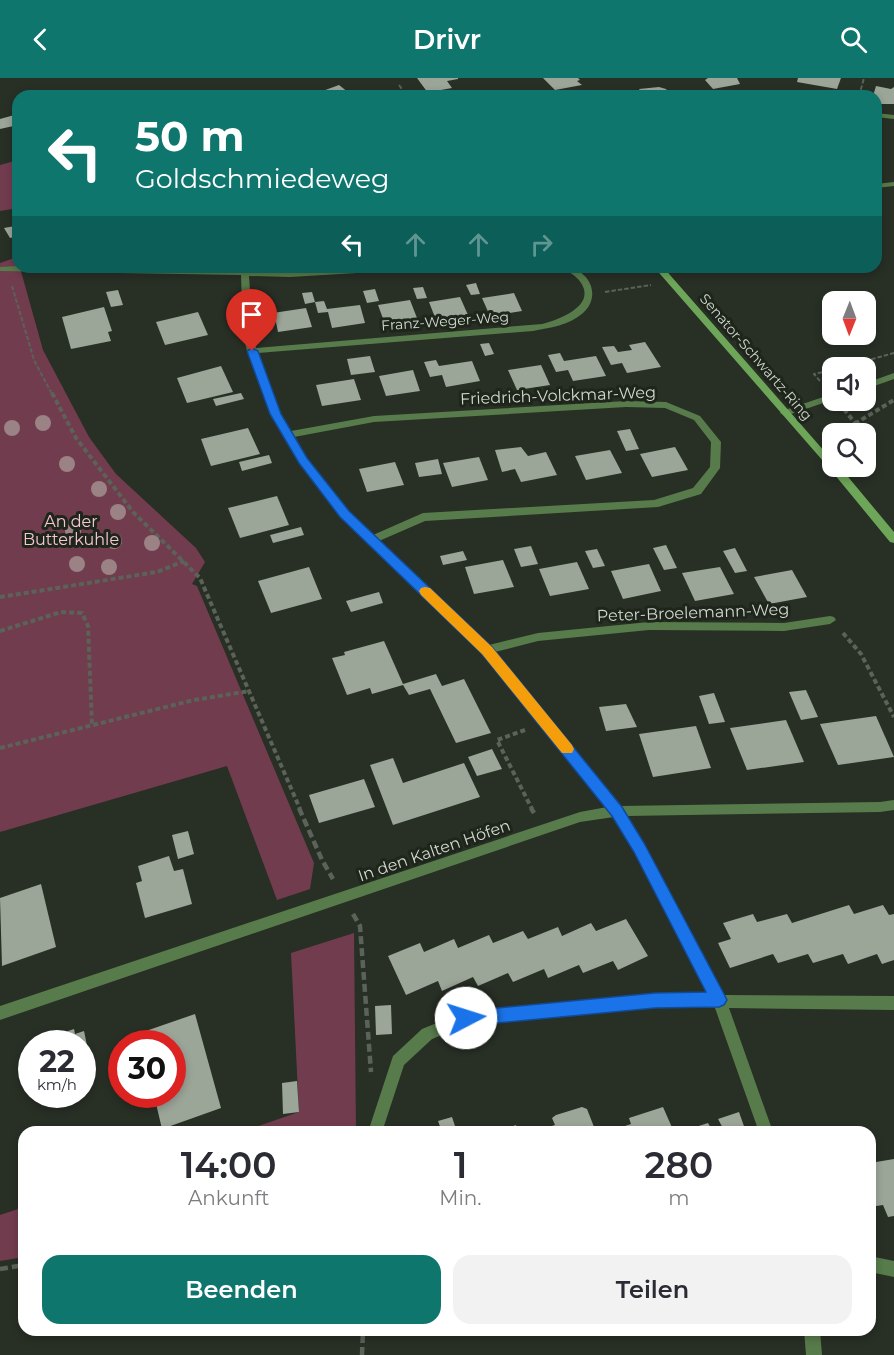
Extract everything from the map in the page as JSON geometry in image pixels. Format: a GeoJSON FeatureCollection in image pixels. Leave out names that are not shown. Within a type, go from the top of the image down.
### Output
{"type":"FeatureCollection","features":[{"type":"Feature","properties":{"kind":"main road","name":"Senator-Schwartz-Ring"},"geometry":{"type":"LineString","coordinates":[[663,273],[822,454]]}},
{"type":"Feature","properties":{"kind":"main road","name":"Senator-Schwartz-Ring"},"geometry":{"type":"LineString","coordinates":[[842,477],[894,538]]}},
{"type":"Feature","properties":{"kind":"street"},"geometry":{"type":"LineString","coordinates":[[2,269],[12,269]]}},
{"type":"Feature","properties":{"kind":"street"},"geometry":{"type":"LineString","coordinates":[[246,273],[248,334],[252,351],[276,414],[303,461],[344,514],[487,650],[617,812],[639,847],[719,1000],[764,1126]]}},
{"type":"Feature","properties":{"kind":"street"},"geometry":{"type":"LineString","coordinates":[[275,273],[307,273]]}},
{"type":"Feature","properties":{"kind":"street"},"geometry":{"type":"LineString","coordinates":[[575,273],[585,280],[589,295]]}},
{"type":"Feature","properties":{"kind":"street","name":"Franz-Weger-Weg"},"geometry":{"type":"LineString","coordinates":[[252,351],[291,346],[533,328],[562,322],[581,312],[589,295]]}},
{"type":"Feature","properties":{"kind":"street"},"geometry":{"type":"LineString","coordinates":[[876,382],[894,376]]}},
{"type":"Feature","properties":{"kind":"street"},"geometry":{"type":"LineString","coordinates":[[785,412],[822,400]]}},
{"type":"Feature","properties":{"kind":"street","name":"Friedrich-Volckmar-Weg"},"geometry":{"type":"LineString","coordinates":[[289,435],[374,418],[626,404],[666,405],[697,418],[716,442],[715,468],[697,491],[654,504],[423,516],[372,540]]}},
{"type":"Feature","properties":{"kind":"street","name":"Peter-Broelemann-Weg"},"geometry":{"type":"LineString","coordinates":[[487,650],[538,636],[649,626],[784,627],[830,620]]}},
{"type":"Feature","properties":{"kind":"street","name":"In den Kalten Höfen"},"geometry":{"type":"LineString","coordinates":[[0,1013],[580,817],[617,812],[894,805]]}},
{"type":"Feature","properties":{"kind":"street"},"geometry":{"type":"LineString","coordinates":[[377,1126],[398,1061],[427,1034],[466,1018],[655,1001],[894,1003]]}},
{"type":"Feature","properties":{"kind":"street"},"geometry":{"type":"LineString","coordinates":[[876,1265],[894,1269]]}},
{"type":"Feature","properties":{"kind":"street"},"geometry":{"type":"LineString","coordinates":[[812,1336],[814,1355]]}},
{"type":"Feature","properties":{"kind":"path"},"geometry":{"type":"LineString","coordinates":[[399,85],[403,90]]}},
{"type":"Feature","properties":{"kind":"path"},"geometry":{"type":"LineString","coordinates":[[2,269],[11,284],[34,360],[76,438],[133,512],[200,578],[322,860]]}},
{"type":"Feature","properties":{"kind":"path"},"geometry":{"type":"LineString","coordinates":[[589,295],[642,288],[669,280]]}},
{"type":"Feature","properties":{"kind":"path"},"geometry":{"type":"LineString","coordinates":[[876,358],[894,353]]}},
{"type":"Feature","properties":{"kind":"path"},"geometry":{"type":"LineString","coordinates":[[814,375],[822,373]]}},
{"type":"Feature","properties":{"kind":"path"},"geometry":{"type":"LineString","coordinates":[[845,411],[855,423],[894,400]]}},
{"type":"Feature","properties":{"kind":"path"},"geometry":{"type":"LineString","coordinates":[[0,597],[157,572],[184,561]]}},
{"type":"Feature","properties":{"kind":"path"},"geometry":{"type":"LineString","coordinates":[[0,631],[61,612],[82,613],[88,626],[92,725]]}},
{"type":"Feature","properties":{"kind":"path"},"geometry":{"type":"LineString","coordinates":[[830,620],[861,654],[894,717]]}},
{"type":"Feature","properties":{"kind":"path"},"geometry":{"type":"LineString","coordinates":[[0,748],[194,700],[250,691]]}},
{"type":"Feature","properties":{"kind":"path"},"geometry":{"type":"LineString","coordinates":[[542,830],[497,740],[546,724]]}},
{"type":"Feature","properties":{"kind":"path"},"geometry":{"type":"LineString","coordinates":[[344,898],[360,926],[371,1074]]}},
{"type":"Feature","properties":{"kind":"path"},"geometry":{"type":"LineString","coordinates":[[0,1269],[18,1266]]}},
{"type":"Feature","properties":{"kind":"path"},"geometry":{"type":"LineString","coordinates":[[362,1355],[363,1336]]}},
{"type":"Feature","properties":{"kind":"green space"},"geometry":{"type":"Polygon","coordinates":[[[12,162],[12,209],[0,211],[0,165],[12,162]]]}},
{"type":"Feature","properties":{"kind":"green space","name":"An der Butterkuhle"},"geometry":{"type":"Polygon","coordinates":[[[12,259],[12,273],[21,273],[43,350],[89,437],[116,474],[196,548],[205,562],[192,584],[197,586],[314,863],[310,889],[277,900],[227,766],[0,832],[0,263],[12,259]]]}},
{"type":"Feature","properties":{"kind":"green space"},"geometry":{"type":"Polygon","coordinates":[[[354,933],[356,1126],[258,1126],[299,1112],[291,953],[354,933]]]}},
{"type":"Feature","properties":{"kind":"green space"},"geometry":{"type":"Polygon","coordinates":[[[18,1209],[18,1258],[0,1261],[0,1215],[18,1209]]]}},
{"type":"Feature","properties":{"kind":"building"},"geometry":{"type":"Polygon","coordinates":[[[417,78],[458,78],[447,81],[452,88],[426,90],[417,78]]]}},
{"type":"Feature","properties":{"kind":"building"},"geometry":{"type":"Polygon","coordinates":[[[543,78],[578,78],[580,80],[577,81],[582,85],[555,90],[543,78]]]}},
{"type":"Feature","properties":{"kind":"building"},"geometry":{"type":"Polygon","coordinates":[[[708,78],[737,78],[740,84],[713,89],[705,80],[708,78]]]}},
{"type":"Feature","properties":{"kind":"building"},"geometry":{"type":"Polygon","coordinates":[[[798,78],[841,78],[837,89],[797,82],[798,78]]]}},
{"type":"Feature","properties":{"kind":"building"},"geometry":{"type":"Polygon","coordinates":[[[339,85],[345,90],[325,90],[339,85]]]}},
{"type":"Feature","properties":{"kind":"building"},"geometry":{"type":"Polygon","coordinates":[[[876,86],[891,89],[894,87],[894,104],[882,104],[882,90],[875,90],[876,86]]]}},
{"type":"Feature","properties":{"kind":"building"},"geometry":{"type":"Polygon","coordinates":[[[659,87],[667,90],[640,90],[659,87]]]}},
{"type":"Feature","properties":{"kind":"building"},"geometry":{"type":"Polygon","coordinates":[[[12,116],[12,126],[0,129],[0,119],[12,116]]]}},
{"type":"Feature","properties":{"kind":"building"},"geometry":{"type":"Polygon","coordinates":[[[12,227],[12,238],[10,238],[4,228],[12,227]]]}},
{"type":"Feature","properties":{"kind":"building"},"geometry":{"type":"Polygon","coordinates":[[[476,283],[480,294],[471,295],[466,285],[476,283]]]}},
{"type":"Feature","properties":{"kind":"building"},"geometry":{"type":"Polygon","coordinates":[[[423,287],[427,298],[417,299],[413,288],[423,287]]]}},
{"type":"Feature","properties":{"kind":"building"},"geometry":{"type":"Polygon","coordinates":[[[375,289],[379,301],[367,303],[363,291],[375,289]]]}},
{"type":"Feature","properties":{"kind":"building"},"geometry":{"type":"Polygon","coordinates":[[[118,290],[123,305],[111,307],[106,292],[118,290]]]}},
{"type":"Feature","properties":{"kind":"building"},"geometry":{"type":"Polygon","coordinates":[[[312,292],[315,302],[305,304],[302,293],[312,292]]]}},
{"type":"Feature","properties":{"kind":"building"},"geometry":{"type":"Polygon","coordinates":[[[514,293],[522,311],[490,316],[482,298],[514,293]]]}},
{"type":"Feature","properties":{"kind":"building"},"geometry":{"type":"Polygon","coordinates":[[[460,297],[468,315],[436,320],[429,302],[460,297]]]}},
{"type":"Feature","properties":{"kind":"building"},"geometry":{"type":"Polygon","coordinates":[[[410,300],[417,318],[385,324],[378,305],[410,300]]]}},
{"type":"Feature","properties":{"kind":"building"},"geometry":{"type":"Polygon","coordinates":[[[324,301],[327,309],[360,305],[365,323],[332,328],[328,312],[318,313],[315,302],[324,301]]]}},
{"type":"Feature","properties":{"kind":"building"},"geometry":{"type":"Polygon","coordinates":[[[104,307],[112,331],[108,332],[111,341],[71,349],[62,317],[104,307]]]}},
{"type":"Feature","properties":{"kind":"building"},"geometry":{"type":"Polygon","coordinates":[[[306,308],[312,327],[278,332],[276,322],[265,323],[262,312],[272,310],[273,313],[306,308]]]}},
{"type":"Feature","properties":{"kind":"building"},"geometry":{"type":"Polygon","coordinates":[[[198,312],[208,335],[165,345],[156,322],[198,312]]]}},
{"type":"Feature","properties":{"kind":"building"},"geometry":{"type":"Polygon","coordinates":[[[645,342],[661,367],[627,373],[622,363],[611,365],[602,347],[614,346],[618,352],[632,350],[629,345],[645,342]]]}},
{"type":"Feature","properties":{"kind":"building"},"geometry":{"type":"Polygon","coordinates":[[[489,343],[494,354],[485,356],[480,344],[489,343]]]}},
{"type":"Feature","properties":{"kind":"building"},"geometry":{"type":"Polygon","coordinates":[[[560,353],[564,361],[596,356],[606,376],[573,381],[568,370],[556,372],[548,355],[560,353]]]}},
{"type":"Feature","properties":{"kind":"building"},"geometry":{"type":"Polygon","coordinates":[[[370,356],[375,372],[351,375],[347,359],[370,356]]]}},
{"type":"Feature","properties":{"kind":"building"},"geometry":{"type":"Polygon","coordinates":[[[436,360],[439,366],[472,361],[480,381],[446,387],[442,375],[430,377],[424,362],[436,360]]]}},
{"type":"Feature","properties":{"kind":"building"},"geometry":{"type":"Polygon","coordinates":[[[541,365],[550,385],[517,390],[508,370],[541,365]]]}},
{"type":"Feature","properties":{"kind":"building"},"geometry":{"type":"Polygon","coordinates":[[[221,366],[233,392],[187,403],[177,378],[221,366]]]}},
{"type":"Feature","properties":{"kind":"building"},"geometry":{"type":"Polygon","coordinates":[[[413,370],[420,391],[386,396],[379,376],[413,370]]]}},
{"type":"Feature","properties":{"kind":"building"},"geometry":{"type":"Polygon","coordinates":[[[354,379],[361,400],[322,406],[316,385],[354,379]]]}},
{"type":"Feature","properties":{"kind":"building"},"geometry":{"type":"Polygon","coordinates":[[[241,393],[244,399],[216,406],[213,399],[241,393]]]}},
{"type":"Feature","properties":{"kind":"building"},"geometry":{"type":"Polygon","coordinates":[[[248,428],[260,454],[211,466],[201,439],[248,428]]]}},
{"type":"Feature","properties":{"kind":"building"},"geometry":{"type":"Polygon","coordinates":[[[630,429],[639,449],[626,451],[617,431],[630,429]]]}},
{"type":"Feature","properties":{"kind":"building"},"geometry":{"type":"Polygon","coordinates":[[[521,447],[528,456],[546,452],[557,475],[521,482],[515,469],[502,472],[495,450],[521,447]]]}},
{"type":"Feature","properties":{"kind":"building"},"geometry":{"type":"Polygon","coordinates":[[[675,447],[688,470],[652,477],[640,454],[675,447]]]}},
{"type":"Feature","properties":{"kind":"building"},"geometry":{"type":"Polygon","coordinates":[[[610,450],[622,473],[586,480],[575,456],[610,450]]]}},
{"type":"Feature","properties":{"kind":"building"},"geometry":{"type":"Polygon","coordinates":[[[269,455],[272,463],[242,471],[239,462],[269,455]]]}},
{"type":"Feature","properties":{"kind":"building"},"geometry":{"type":"Polygon","coordinates":[[[479,457],[488,480],[452,487],[443,463],[479,457]]]}},
{"type":"Feature","properties":{"kind":"building"},"geometry":{"type":"Polygon","coordinates":[[[438,459],[442,474],[419,477],[415,463],[438,459]]]}},
{"type":"Feature","properties":{"kind":"building"},"geometry":{"type":"Polygon","coordinates":[[[395,462],[404,485],[367,492],[359,469],[395,462]]]}},
{"type":"Feature","properties":{"kind":"building"},"geometry":{"type":"Polygon","coordinates":[[[277,496],[289,525],[240,538],[228,508],[277,496]]]}},
{"type":"Feature","properties":{"kind":"building"},"geometry":{"type":"Polygon","coordinates":[[[301,527],[304,535],[273,543],[270,535],[301,527]]]}},
{"type":"Feature","properties":{"kind":"building"},"geometry":{"type":"Polygon","coordinates":[[[666,545],[677,568],[664,570],[653,548],[666,545]]]}},
{"type":"Feature","properties":{"kind":"building"},"geometry":{"type":"Polygon","coordinates":[[[531,546],[538,564],[521,567],[514,549],[531,546]]]}},
{"type":"Feature","properties":{"kind":"building"},"geometry":{"type":"Polygon","coordinates":[[[735,548],[747,571],[735,573],[723,551],[735,548]]]}},
{"type":"Feature","properties":{"kind":"building"},"geometry":{"type":"Polygon","coordinates":[[[597,549],[605,566],[593,568],[585,551],[597,549]]]}},
{"type":"Feature","properties":{"kind":"building"},"geometry":{"type":"Polygon","coordinates":[[[463,551],[467,560],[443,565],[440,556],[463,551]]]}},
{"type":"Feature","properties":{"kind":"building"},"geometry":{"type":"Polygon","coordinates":[[[503,560],[514,587],[474,594],[465,567],[503,560]]]}},
{"type":"Feature","properties":{"kind":"building"},"geometry":{"type":"Polygon","coordinates":[[[577,562],[589,589],[550,596],[539,569],[577,562]]]}},
{"type":"Feature","properties":{"kind":"building"},"geometry":{"type":"Polygon","coordinates":[[[649,564],[661,591],[623,599],[611,571],[649,564]]]}},
{"type":"Feature","properties":{"kind":"building"},"geometry":{"type":"Polygon","coordinates":[[[309,567],[322,599],[271,613],[258,581],[309,567]]]}},
{"type":"Feature","properties":{"kind":"building"},"geometry":{"type":"Polygon","coordinates":[[[720,567],[734,594],[695,601],[682,573],[720,567]]]}},
{"type":"Feature","properties":{"kind":"building"},"geometry":{"type":"Polygon","coordinates":[[[792,570],[807,597],[769,604],[754,577],[792,570]]]}},
{"type":"Feature","properties":{"kind":"building"},"geometry":{"type":"Polygon","coordinates":[[[379,592],[383,603],[351,612],[346,601],[379,592]]]}},
{"type":"Feature","properties":{"kind":"building"},"geometry":{"type":"Polygon","coordinates":[[[384,641],[403,684],[436,674],[442,686],[464,679],[491,733],[456,743],[430,689],[409,695],[403,685],[372,694],[370,688],[347,695],[332,658],[345,655],[344,652],[384,641]]]}},
{"type":"Feature","properties":{"kind":"building"},"geometry":{"type":"Polygon","coordinates":[[[806,690],[818,717],[801,720],[789,692],[806,690]]]}},
{"type":"Feature","properties":{"kind":"building"},"geometry":{"type":"Polygon","coordinates":[[[714,693],[725,722],[709,724],[699,696],[714,693]]]}},
{"type":"Feature","properties":{"kind":"building"},"geometry":{"type":"Polygon","coordinates":[[[626,704],[637,727],[606,731],[599,707],[626,704]]]}},
{"type":"Feature","properties":{"kind":"building"},"geometry":{"type":"Polygon","coordinates":[[[876,716],[894,757],[838,765],[820,724],[876,716]]]}},
{"type":"Feature","properties":{"kind":"building"},"geometry":{"type":"Polygon","coordinates":[[[786,720],[804,762],[747,770],[730,728],[786,720]]]}},
{"type":"Feature","properties":{"kind":"building"},"geometry":{"type":"Polygon","coordinates":[[[696,726],[711,768],[653,777],[639,734],[696,726]]]}},
{"type":"Feature","properties":{"kind":"building"},"geometry":{"type":"Polygon","coordinates":[[[492,749],[502,769],[477,776],[468,757],[492,749]]]}},
{"type":"Feature","properties":{"kind":"building"},"geometry":{"type":"Polygon","coordinates":[[[393,758],[403,783],[464,763],[480,797],[393,825],[370,765],[393,758]]]}},
{"type":"Feature","properties":{"kind":"building"},"geometry":{"type":"Polygon","coordinates":[[[364,779],[375,807],[319,823],[309,795],[364,779]]]}},
{"type":"Feature","properties":{"kind":"building"},"geometry":{"type":"Polygon","coordinates":[[[188,831],[194,854],[178,859],[172,835],[188,831]]]}},
{"type":"Feature","properties":{"kind":"building"},"geometry":{"type":"Polygon","coordinates":[[[169,856],[174,871],[183,869],[192,904],[145,918],[136,883],[142,881],[138,866],[169,856]]]}},
{"type":"Feature","properties":{"kind":"building"},"geometry":{"type":"Polygon","coordinates":[[[41,884],[56,947],[2,966],[0,898],[41,884]]]}},
{"type":"Feature","properties":{"kind":"building"},"geometry":{"type":"Polygon","coordinates":[[[849,905],[854,914],[883,905],[889,915],[894,914],[894,960],[882,964],[877,954],[848,964],[843,954],[813,963],[808,954],[778,963],[773,954],[730,968],[718,943],[731,939],[723,923],[753,914],[757,922],[787,914],[792,923],[849,905]]]}},
{"type":"Feature","properties":{"kind":"building"},"geometry":{"type":"Polygon","coordinates":[[[626,919],[648,956],[618,970],[613,961],[583,973],[579,965],[548,978],[544,969],[513,982],[508,973],[478,986],[473,977],[442,991],[438,981],[406,995],[388,956],[420,943],[424,952],[454,939],[458,948],[489,935],[493,943],[523,931],[528,939],[558,927],[562,936],[591,923],[596,931],[626,919]]]}},
{"type":"Feature","properties":{"kind":"building"},"geometry":{"type":"Polygon","coordinates":[[[391,1005],[392,1034],[376,1035],[375,1006],[391,1005]]]}},
{"type":"Feature","properties":{"kind":"building"},"geometry":{"type":"Polygon","coordinates":[[[195,1014],[221,1108],[170,1126],[161,1126],[157,1108],[186,1108],[186,1030],[149,1030],[195,1014]]]}},
{"type":"Feature","properties":{"kind":"building"},"geometry":{"type":"Polygon","coordinates":[[[297,1081],[299,1112],[283,1114],[282,1083],[297,1081]]]}},
{"type":"Feature","properties":{"kind":"building"},"geometry":{"type":"Polygon","coordinates":[[[582,1107],[587,1109],[594,1126],[552,1126],[555,1125],[552,1118],[582,1107]]]}},
{"type":"Feature","properties":{"kind":"building"},"geometry":{"type":"Polygon","coordinates":[[[663,1107],[671,1126],[625,1126],[631,1124],[629,1118],[663,1107]]]}},
{"type":"Feature","properties":{"kind":"building"},"geometry":{"type":"Polygon","coordinates":[[[739,1112],[744,1126],[722,1126],[718,1119],[739,1112]]]}},
{"type":"Feature","properties":{"kind":"building"},"geometry":{"type":"Polygon","coordinates":[[[452,1117],[455,1126],[440,1126],[438,1121],[452,1117]]]}},
{"type":"Feature","properties":{"kind":"building"},"geometry":{"type":"Polygon","coordinates":[[[894,1159],[894,1216],[888,1217],[883,1205],[876,1206],[876,1162],[894,1159]]]}},
{"type":"Feature","properties":{"kind":"slow traffic"},"geometry":{"type":"LineString","coordinates":[[425,591],[487,650],[567,749]]}},
{"type":"Feature","properties":{"kind":"route"},"geometry":{"type":"LineString","coordinates":[[252,351],[276,414],[303,461],[344,514],[487,650],[617,812],[639,847],[719,1000],[655,1001],[466,1018]]}}]}
